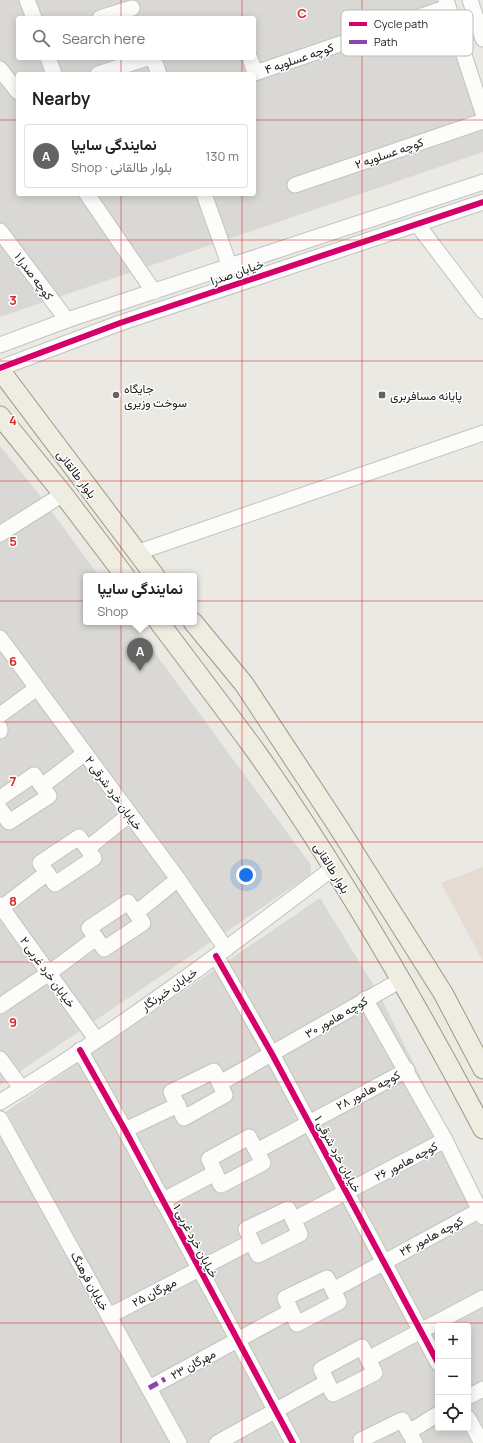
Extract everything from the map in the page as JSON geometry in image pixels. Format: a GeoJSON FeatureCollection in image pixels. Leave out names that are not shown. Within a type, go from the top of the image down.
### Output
{"type":"FeatureCollection","features":[{"type":"Feature","properties":{"kind":"main road","name":"بلوار طالقانی"},"geometry":{"type":"LineString","coordinates":[[0,369],[136,553],[153,573]]}},
{"type":"Feature","properties":{"kind":"main road","name":"بلوار طالقانی"},"geometry":{"type":"LineString","coordinates":[[0,416],[63,494],[123,573]]}},
{"type":"Feature","properties":{"kind":"main road","name":"بلوار طالقانی"},"geometry":{"type":"LineString","coordinates":[[161,625],[257,754],[333,868],[401,980],[483,1129]]}},
{"type":"Feature","properties":{"kind":"main road"},"geometry":{"type":"LineString","coordinates":[[195,625],[244,684],[337,824],[443,993],[483,1068]]}},
{"type":"Feature","properties":{"kind":"street"},"geometry":{"type":"LineString","coordinates":[[27,0],[33,16]]}},
{"type":"Feature","properties":{"kind":"street"},"geometry":{"type":"LineString","coordinates":[[470,0],[483,39]]}},
{"type":"Feature","properties":{"kind":"street","name":"کوچه عسلویه ۴"},"geometry":{"type":"LineString","coordinates":[[430,10],[447,4]]}},
{"type":"Feature","properties":{"kind":"street"},"geometry":{"type":"LineString","coordinates":[[107,16],[133,9]]}},
{"type":"Feature","properties":{"kind":"street","name":"کوچه عسلویه ۴"},"geometry":{"type":"LineString","coordinates":[[256,73],[341,42]]}},
{"type":"Feature","properties":{"kind":"street"},"geometry":{"type":"LineString","coordinates":[[464,56],[483,113]]}},
{"type":"Feature","properties":{"kind":"street"},"geometry":{"type":"LineString","coordinates":[[49,60],[53,72]]}},
{"type":"Feature","properties":{"kind":"street"},"geometry":{"type":"LineString","coordinates":[[104,72],[141,60]]}},
{"type":"Feature","properties":{"kind":"street"},"geometry":{"type":"LineString","coordinates":[[154,60],[158,72]]}},
{"type":"Feature","properties":{"kind":"street","name":"کوچه عسلویه ۴"},"geometry":{"type":"LineString","coordinates":[[251,60],[255,72]]}},
{"type":"Feature","properties":{"kind":"street"},"geometry":{"type":"LineString","coordinates":[[0,69],[16,89]]}},
{"type":"Feature","properties":{"kind":"street","name":"کوچه عسلویه ۲"},"geometry":{"type":"LineString","coordinates":[[296,185],[483,121]]}},
{"type":"Feature","properties":{"kind":"street","name":"خیابان صدرا"},"geometry":{"type":"LineString","coordinates":[[0,344],[67,320],[483,182]]}},
{"type":"Feature","properties":{"kind":"street"},"geometry":{"type":"LineString","coordinates":[[88,196],[154,292]]}},
{"type":"Feature","properties":{"kind":"street"},"geometry":{"type":"LineString","coordinates":[[205,196],[230,267]]}},
{"type":"Feature","properties":{"kind":"street","name":"خیابان صدرا"},"geometry":{"type":"LineString","coordinates":[[0,369],[120,324],[483,202]]}},
{"type":"Feature","properties":{"kind":"street"},"geometry":{"type":"LineString","coordinates":[[417,224],[483,311]]}},
{"type":"Feature","properties":{"kind":"street","name":"کوچه صدرا ۱"},"geometry":{"type":"LineString","coordinates":[[0,231],[67,320]]}},
{"type":"Feature","properties":{"kind":"street"},"geometry":{"type":"LineString","coordinates":[[290,247],[296,264]]}},
{"type":"Feature","properties":{"kind":"street"},"geometry":{"type":"LineString","coordinates":[[113,306],[120,324]]}},
{"type":"Feature","properties":{"kind":"street"},"geometry":{"type":"LineString","coordinates":[[136,553],[483,434]]}},
{"type":"Feature","properties":{"kind":"street"},"geometry":{"type":"LineString","coordinates":[[0,534],[63,494]]}},
{"type":"Feature","properties":{"kind":"street","name":"خیابان خرد شرقی ۲"},"geometry":{"type":"LineString","coordinates":[[0,638],[129,815],[178,879],[221,952]]}},
{"type":"Feature","properties":{"kind":"street"},"geometry":{"type":"LineString","coordinates":[[0,715],[37,688]]}},
{"type":"Feature","properties":{"kind":"street"},"geometry":{"type":"LineString","coordinates":[[42,786],[85,753]]}},
{"type":"Feature","properties":{"kind":"street"},"geometry":{"type":"LineString","coordinates":[[34,775],[49,796],[9,822],[0,808],[34,775]]}},
{"type":"Feature","properties":{"kind":"street"},"geometry":{"type":"LineString","coordinates":[[88,848],[129,815]]}},
{"type":"Feature","properties":{"kind":"street"},"geometry":{"type":"LineString","coordinates":[[79,837],[88,848],[94,858],[55,884],[40,863],[79,837]]}},
{"type":"Feature","properties":{"kind":"street","name":"خیابان خبرنگار"},"geometry":{"type":"LineString","coordinates":[[0,1102],[80,1050],[221,952],[333,868]]}},
{"type":"Feature","properties":{"kind":"street"},"geometry":{"type":"LineString","coordinates":[[1,907],[47,873]]}},
{"type":"Feature","properties":{"kind":"street"},"geometry":{"type":"LineString","coordinates":[[136,913],[178,879]]}},
{"type":"Feature","properties":{"kind":"street"},"geometry":{"type":"LineString","coordinates":[[128,902],[136,913],[143,923],[104,949],[89,928],[128,902]]}},
{"type":"Feature","properties":{"kind":"street","name":"خیابان خرد غربی ۲"},"geometry":{"type":"LineString","coordinates":[[1,907],[96,1039]]}},
{"type":"Feature","properties":{"kind":"street"},"geometry":{"type":"LineString","coordinates":[[0,1006],[49,973],[96,938]]}},
{"type":"Feature","properties":{"kind":"street","name":"خیابان خرد شرقی ۱"},"geometry":{"type":"LineString","coordinates":[[221,952],[272,1054],[436,1359]]}},
{"type":"Feature","properties":{"kind":"street","name":"کوچه هامور ۳۰"},"geometry":{"type":"LineString","coordinates":[[220,1083],[401,980]]}},
{"type":"Feature","properties":{"kind":"street"},"geometry":{"type":"LineString","coordinates":[[365,1000],[407,1070],[445,1140],[481,1214]]}},
{"type":"Feature","properties":{"kind":"street","name":"خیابان خرد غربی ۱"},"geometry":{"type":"LineString","coordinates":[[80,1050],[125,1130],[293,1443]]}},
{"type":"Feature","properties":{"kind":"street"},"geometry":{"type":"LineString","coordinates":[[0,1059],[22,1089]]}},
{"type":"Feature","properties":{"kind":"street","name":"کوچه هامور ۲۸"},"geometry":{"type":"LineString","coordinates":[[257,1151],[308,1122],[407,1070]]}},
{"type":"Feature","properties":{"kind":"street"},"geometry":{"type":"LineString","coordinates":[[214,1072],[220,1083],[225,1095],[184,1118],[172,1092],[214,1072]]}},
{"type":"Feature","properties":{"kind":"street"},"geometry":{"type":"LineString","coordinates":[[125,1130],[178,1105]]}},
{"type":"Feature","properties":{"kind":"street","name":"خیابان فرهنگ"},"geometry":{"type":"LineString","coordinates":[[0,1119],[179,1443]]}},
{"type":"Feature","properties":{"kind":"street"},"geometry":{"type":"LineString","coordinates":[[249,1137],[257,1151],[263,1163],[221,1185],[209,1159],[249,1137]]}},
{"type":"Feature","properties":{"kind":"street","name":"کوچه هامور ۲۶"},"geometry":{"type":"LineString","coordinates":[[293,1220],[445,1140]]}},
{"type":"Feature","properties":{"kind":"street"},"geometry":{"type":"LineString","coordinates":[[162,1200],[215,1173]]}},
{"type":"Feature","properties":{"kind":"street"},"geometry":{"type":"LineString","coordinates":[[288,1209],[293,1220],[300,1234],[258,1255],[246,1229],[288,1209]]}},
{"type":"Feature","properties":{"kind":"street","name":"کوچه هامور ۲۴"},"geometry":{"type":"LineString","coordinates":[[333,1290],[383,1262],[481,1214]]}},
{"type":"Feature","properties":{"kind":"street","name":"مهرگان ۲۵"},"geometry":{"type":"LineString","coordinates":[[109,1316],[198,1268],[251,1242]]}},
{"type":"Feature","properties":{"kind":"street"},"geometry":{"type":"LineString","coordinates":[[327,1278],[333,1290],[339,1302],[297,1324],[285,1298],[327,1278]]}},
{"type":"Feature","properties":{"kind":"street"},"geometry":{"type":"LineString","coordinates":[[368,1359],[420,1330],[483,1298]]}},
{"type":"Feature","properties":{"kind":"street","name":"مهرگان ۲۳"},"geometry":{"type":"LineString","coordinates":[[149,1388],[291,1311]]}},
{"type":"Feature","properties":{"kind":"street"},"geometry":{"type":"LineString","coordinates":[[362,1347],[368,1359],[375,1373],[333,1394],[321,1369],[362,1347]]}},
{"type":"Feature","properties":{"kind":"street"},"geometry":{"type":"LineString","coordinates":[[217,1443],[274,1410],[327,1382]]}},
{"type":"Feature","properties":{"kind":"street"},"geometry":{"type":"LineString","coordinates":[[471,1395],[483,1389]]}},
{"type":"Feature","properties":{"kind":"street"},"geometry":{"type":"LineString","coordinates":[[362,1443],[361,1440],[402,1420],[412,1437],[435,1417]]}},
{"type":"Feature","properties":{"kind":"street"},"geometry":{"type":"LineString","coordinates":[[471,1423],[482,1443]]}},
{"type":"Feature","properties":{"kind":"shaded area"},"geometry":{"type":"Polygon","coordinates":[[[0,0],[439,0],[442,10],[341,10],[341,56],[458,56],[483,130],[483,152],[0,317],[0,0]]]}},
{"type":"Feature","properties":{"kind":"shaded area"},"geometry":{"type":"Polygon","coordinates":[[[0,446],[38,493],[97,573],[83,573],[83,625],[134,625],[311,865],[310,875],[0,1085],[0,446]]]}},
{"type":"Feature","properties":{"kind":"shaded area"},"geometry":{"type":"Polygon","coordinates":[[[483,867],[483,961],[441,883],[483,867]]]}},
{"type":"Feature","properties":{"kind":"shaded area"},"geometry":{"type":"Polygon","coordinates":[[[320,898],[379,994],[483,1202],[483,1443],[0,1443],[0,1116],[320,898]]]}},
{"type":"Feature","properties":{"kind":"marked path"},"geometry":{"type":"LineString","coordinates":[[149,1388],[165,1379]]}},
{"type":"Feature","properties":{"kind":"cycle path"},"geometry":{"type":"LineString","coordinates":[[0,368],[120,323],[483,202]]}},
{"type":"Feature","properties":{"kind":"cycle path"},"geometry":{"type":"LineString","coordinates":[[216,956],[272,1054],[436,1359]]}},
{"type":"Feature","properties":{"kind":"cycle path"},"geometry":{"type":"LineString","coordinates":[[80,1050],[125,1130],[293,1443]]}},
{"type":"Feature","properties":{"kind":"place","name":"جایگاه سوخت وزیری"},"geometry":{"type":"Point","coordinates":[116,395]}},
{"type":"Feature","properties":{"kind":"place","name":"پایانه مسافربری"},"geometry":{"type":"Point","coordinates":[382,395]}},
{"type":"Feature","properties":{"kind":"place","name":"نمایندگی سایپا"},"geometry":{"type":"Point","coordinates":[140,671]}}]}
